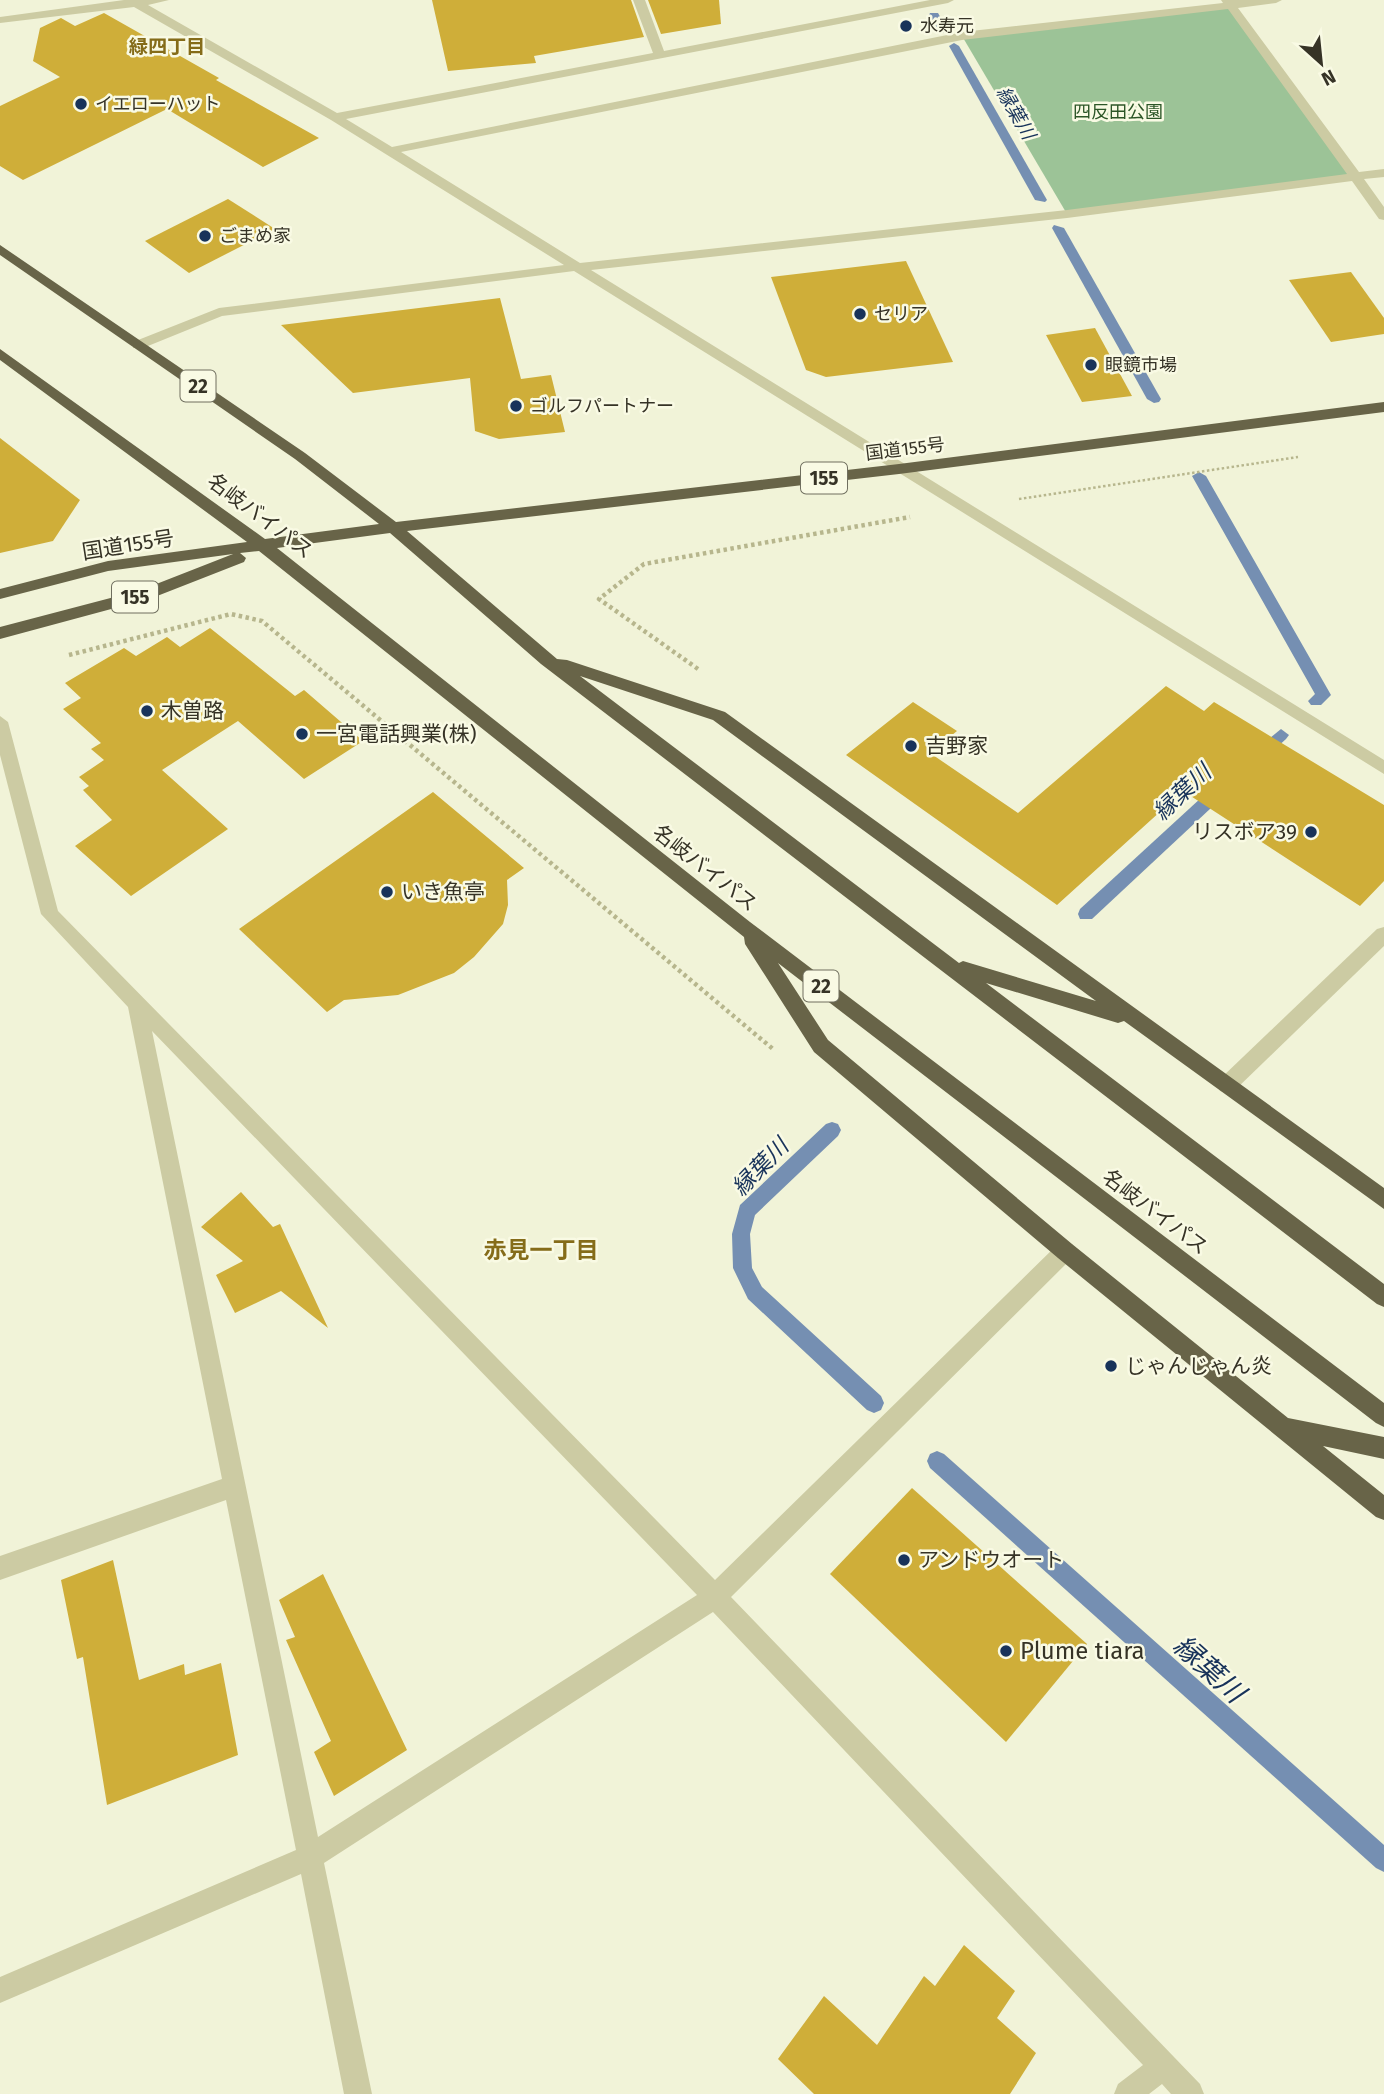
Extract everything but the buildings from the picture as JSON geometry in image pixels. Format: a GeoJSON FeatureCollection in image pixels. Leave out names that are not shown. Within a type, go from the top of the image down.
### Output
{"type":"FeatureCollection","features":[{"type":"Feature","properties":{"kind":"highway","name":"22"},"geometry":{"type":"LineString","coordinates":[[0,249],[300,456],[393,527],[547,660],[952,965],[1384,1297]]}},
{"type":"Feature","properties":{"kind":"highway","name":"名岐バイパス"},"geometry":{"type":"LineString","coordinates":[[0,353],[265,547],[744,927],[1384,1416]]}},
{"type":"Feature","properties":{"kind":"highway","name":"国道155号"},"geometry":{"type":"LineString","coordinates":[[0,594],[108,566],[265,547],[393,527],[899,469],[1384,407]]}},
{"type":"Feature","properties":{"kind":"highway","name":"国道155号"},"geometry":{"type":"LineString","coordinates":[[0,633],[145,594],[265,547]]}},
{"type":"Feature","properties":{"kind":"highway","name":"22"},"geometry":{"type":"LineString","coordinates":[[547,660],[719,716],[1384,1200]]}},
{"type":"Feature","properties":{"kind":"highway","name":"22"},"geometry":{"type":"LineString","coordinates":[[744,927],[821,1046],[1065,1251],[1384,1509]]}},
{"type":"Feature","properties":{"kind":"highway"},"geometry":{"type":"LineString","coordinates":[[952,965],[1134,1020]]}},
{"type":"Feature","properties":{"kind":"highway"},"geometry":{"type":"LineString","coordinates":[[1285,1427],[1384,1448]]}},
{"type":"Feature","properties":{"kind":"street"},"geometry":{"type":"LineString","coordinates":[[0,20],[132,1],[163,0]]}},
{"type":"Feature","properties":{"kind":"street"},"geometry":{"type":"LineString","coordinates":[[639,0],[659,54]]}},
{"type":"Feature","properties":{"kind":"street"},"geometry":{"type":"LineString","coordinates":[[334,117],[948,0]]}},
{"type":"Feature","properties":{"kind":"street"},"geometry":{"type":"LineString","coordinates":[[389,151],[962,36],[1229,2],[1276,0]]}},
{"type":"Feature","properties":{"kind":"street"},"geometry":{"type":"LineString","coordinates":[[132,1],[334,117],[1384,768]]}},
{"type":"Feature","properties":{"kind":"street"},"geometry":{"type":"LineString","coordinates":[[1229,2],[1384,216]]}},
{"type":"Feature","properties":{"kind":"street"},"geometry":{"type":"LineString","coordinates":[[138,345],[219,312],[578,267],[1067,214],[1384,173]]}},
{"type":"Feature","properties":{"kind":"street"},"geometry":{"type":"LineString","coordinates":[[0,722],[50,914],[715,1597],[1190,2094]]}},
{"type":"Feature","properties":{"kind":"street"},"geometry":{"type":"LineString","coordinates":[[1227,1085],[1384,934]]}},
{"type":"Feature","properties":{"kind":"street"},"geometry":{"type":"LineString","coordinates":[[137,1004],[358,2094]]}},
{"type":"Feature","properties":{"kind":"street"},"geometry":{"type":"LineString","coordinates":[[0,1990],[310,1857],[715,1597],[1065,1251]]}},
{"type":"Feature","properties":{"kind":"street"},"geometry":{"type":"LineString","coordinates":[[0,1568],[235,1486]]}},
{"type":"Feature","properties":{"kind":"street"},"geometry":{"type":"LineString","coordinates":[[1128,2094],[1163,2066]]}},
{"type":"Feature","properties":{"kind":"path"},"geometry":{"type":"LineString","coordinates":[[709,677],[599,599],[644,564],[962,508],[1302,456]]}},
{"type":"Feature","properties":{"kind":"path"},"geometry":{"type":"LineString","coordinates":[[67,655],[231,614],[262,621],[775,1050]]}},
{"type":"Feature","properties":{"kind":"green space","name":"四反田公園"},"geometry":{"type":"Polygon","coordinates":[[[1230,4],[1354,177],[1067,214],[962,36],[1230,4]]]}},
{"type":"Feature","properties":{"kind":"waterway","name":"縁葉川"},"geometry":{"type":"LineString","coordinates":[[934,15],[943,31]]}},
{"type":"Feature","properties":{"kind":"waterway","name":"縁葉川"},"geometry":{"type":"LineString","coordinates":[[954,46],[1041,200]]}},
{"type":"Feature","properties":{"kind":"waterway","name":"縁葉川"},"geometry":{"type":"LineString","coordinates":[[1058,228],[1154,399]]}},
{"type":"Feature","properties":{"kind":"waterway","name":"縁葉川"},"geometry":{"type":"LineString","coordinates":[[1199,476],[1323,695],[1316,701]]}},
{"type":"Feature","properties":{"kind":"waterway","name":"縁葉川"},"geometry":{"type":"LineString","coordinates":[[1259,755],[1281,735]]}},
{"type":"Feature","properties":{"kind":"waterway","name":"縁葉川"},"geometry":{"type":"LineString","coordinates":[[1086,914],[1220,790]]}},
{"type":"Feature","properties":{"kind":"waterway","name":"縁葉川"},"geometry":{"type":"LineString","coordinates":[[832,1130],[747,1211],[741,1234],[743,1268],[755,1293],[874,1403]]}},
{"type":"Feature","properties":{"kind":"waterway","name":"縁葉川"},"geometry":{"type":"LineString","coordinates":[[937,1461],[1384,1860]]}},
{"type":"Feature","properties":{"kind":"place","name":"水寿元"},"geometry":{"type":"Point","coordinates":[906,26]}},
{"type":"Feature","properties":{"kind":"place","name":"イエローハット"},"geometry":{"type":"Point","coordinates":[81,104]}},
{"type":"Feature","properties":{"kind":"place","name":"ごまめ家"},"geometry":{"type":"Point","coordinates":[205,236]}},
{"type":"Feature","properties":{"kind":"place","name":"セリア"},"geometry":{"type":"Point","coordinates":[860,314]}},
{"type":"Feature","properties":{"kind":"place","name":"眼鏡市場"},"geometry":{"type":"Point","coordinates":[1091,365]}},
{"type":"Feature","properties":{"kind":"place","name":"ゴルフパートナー"},"geometry":{"type":"Point","coordinates":[516,406]}},
{"type":"Feature","properties":{"kind":"place","name":"木曽路"},"geometry":{"type":"Point","coordinates":[147,711]}},
{"type":"Feature","properties":{"kind":"place","name":"一宮電話興業(株)"},"geometry":{"type":"Point","coordinates":[302,734]}},
{"type":"Feature","properties":{"kind":"place","name":"吉野家"},"geometry":{"type":"Point","coordinates":[911,746]}},
{"type":"Feature","properties":{"kind":"place","name":"リスボア39"},"geometry":{"type":"Point","coordinates":[1311,832]}},
{"type":"Feature","properties":{"kind":"place","name":"いき魚亭"},"geometry":{"type":"Point","coordinates":[387,892]}},
{"type":"Feature","properties":{"kind":"place","name":"じゃんじゃん炎"},"geometry":{"type":"Point","coordinates":[1111,1366]}},
{"type":"Feature","properties":{"kind":"place","name":"アンドウオート"},"geometry":{"type":"Point","coordinates":[904,1560]}},
{"type":"Feature","properties":{"kind":"place","name":"Plume tiara"},"geometry":{"type":"Point","coordinates":[1006,1651]}},
{"type":"Feature","properties":{"kind":"district","name":"緑四丁目"},"geometry":{"type":"Point","coordinates":[167,46]}},
{"type":"Feature","properties":{"kind":"district","name":"赤見一丁目"},"geometry":{"type":"Point","coordinates":[541,1250]}}]}
